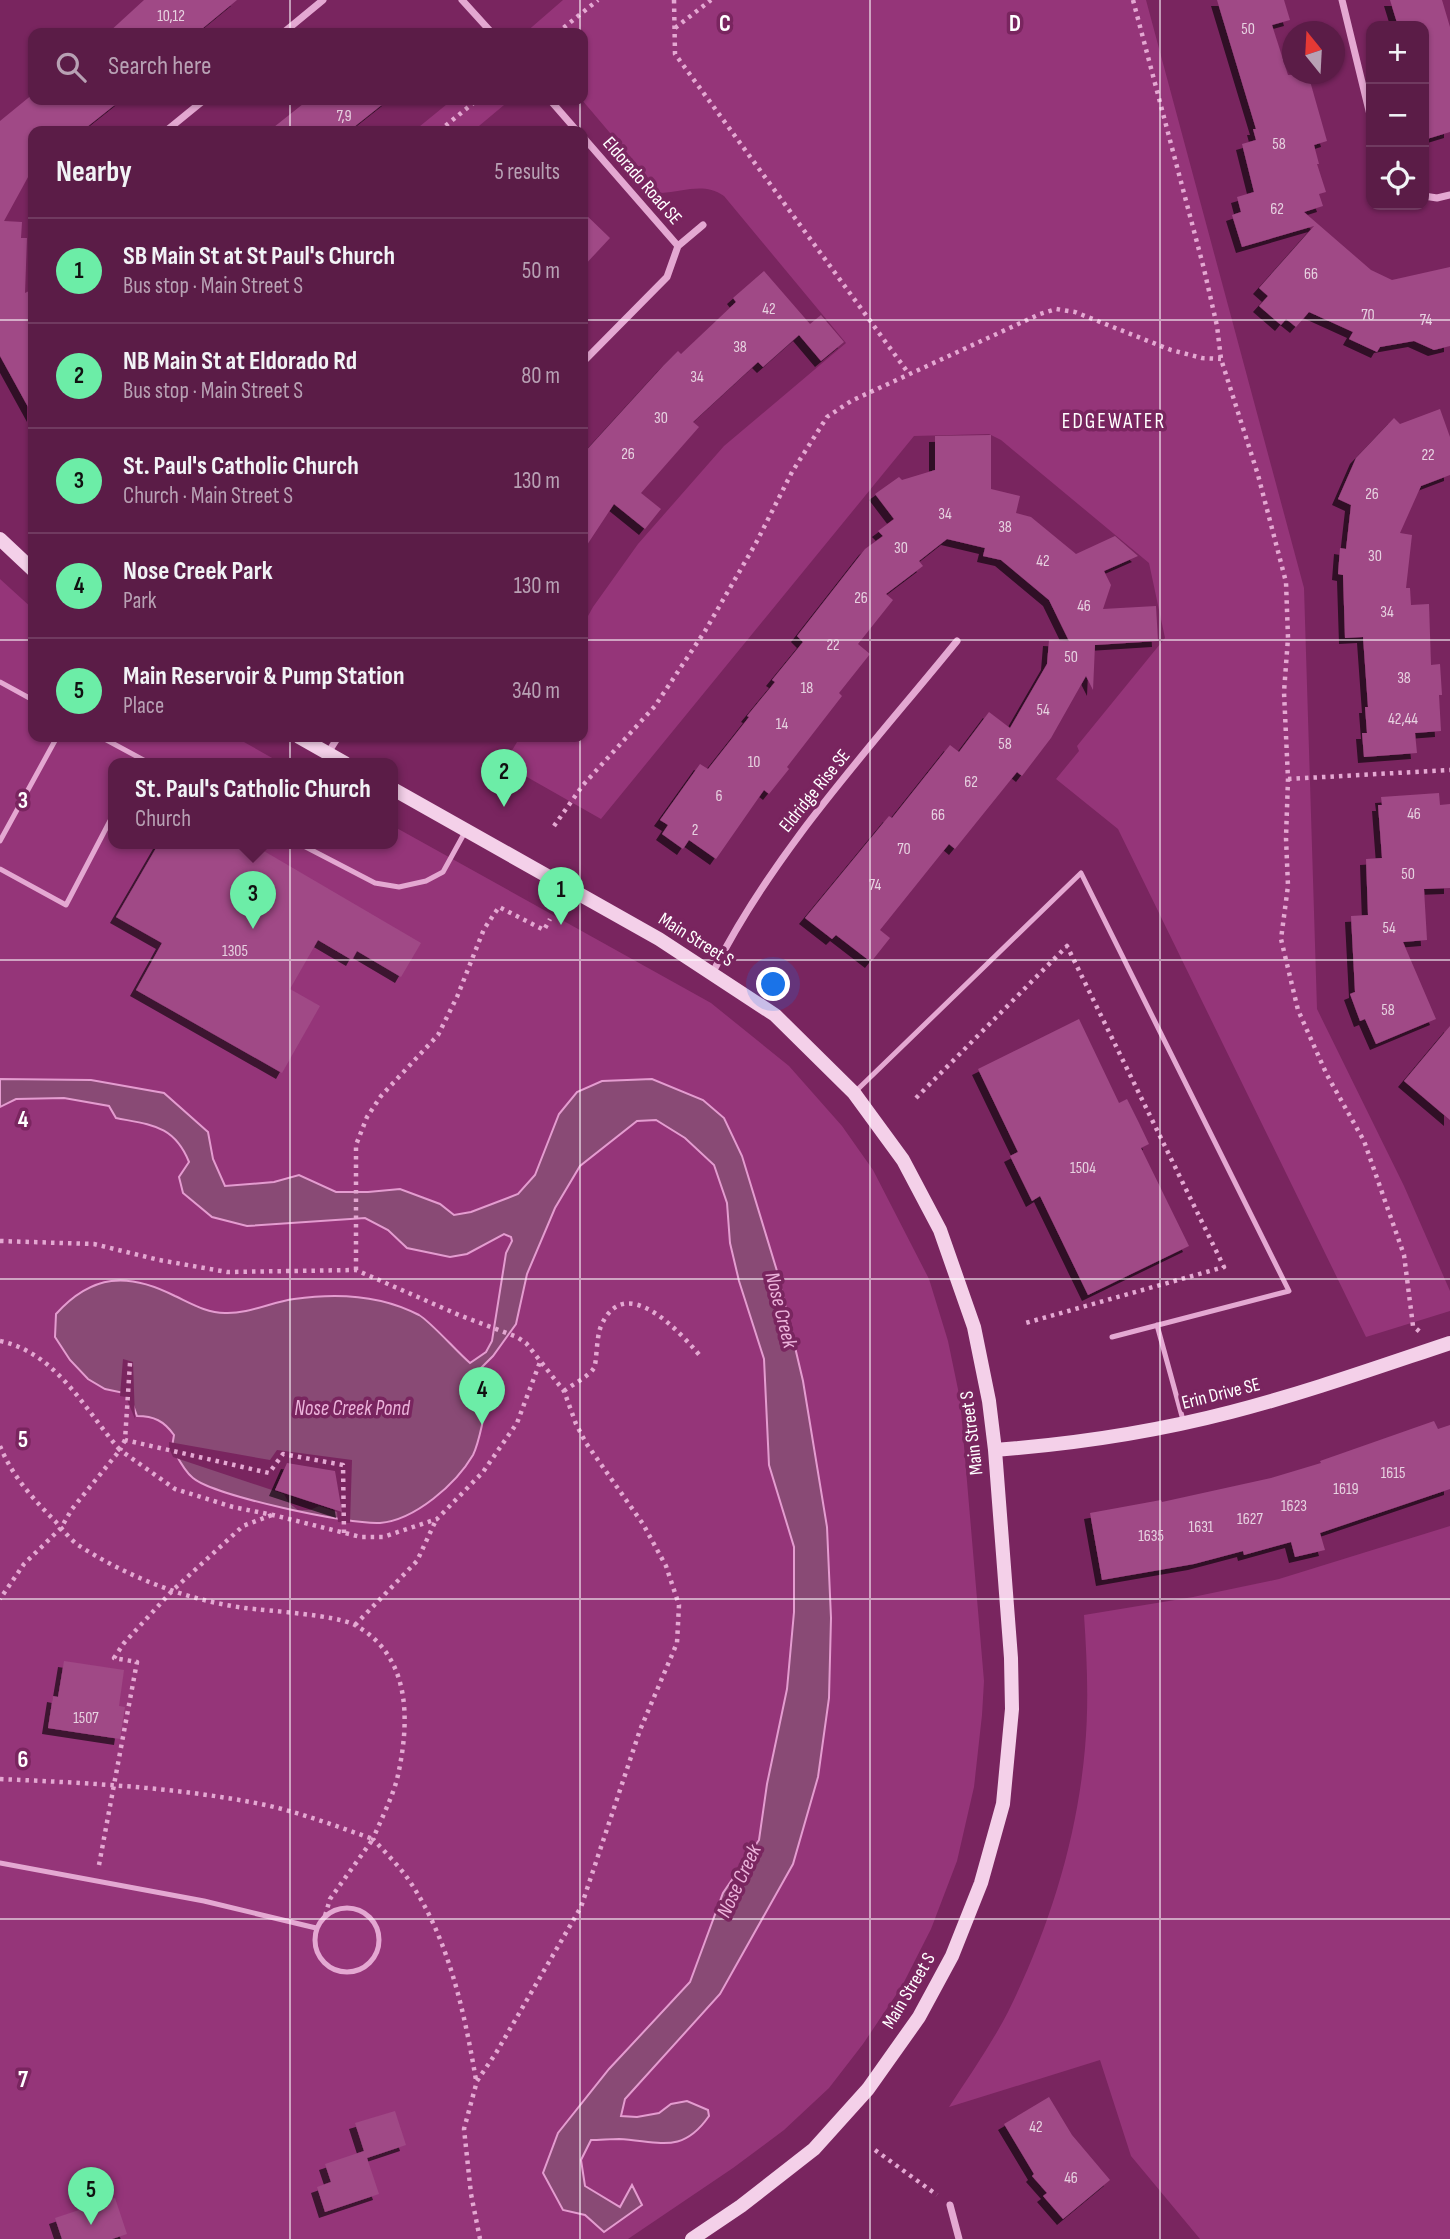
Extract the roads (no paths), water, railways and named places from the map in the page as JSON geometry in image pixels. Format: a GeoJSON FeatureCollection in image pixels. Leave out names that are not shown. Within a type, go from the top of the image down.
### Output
{"type":"FeatureCollection","features":[{"type":"Feature","properties":{"kind":"main road"},"geometry":{"type":"LineString","coordinates":[[0,539],[28,565]]}},
{"type":"Feature","properties":{"kind":"main road"},"geometry":{"type":"LineString","coordinates":[[305,742],[326,758]]}},
{"type":"Feature","properties":{"kind":"main road","name":"Main Street S"},"geometry":{"type":"LineString","coordinates":[[398,792],[713,972],[775,1015],[854,1093],[902,1160],[940,1230],[974,1327],[989,1401],[995,1450],[1010,1644],[1012,1709],[1003,1804],[981,1883],[952,1956],[919,2017],[868,2089],[814,2149],[741,2206],[692,2239]]}},
{"type":"Feature","properties":{"kind":"main road","name":"Erin Drive SE"},"geometry":{"type":"LineString","coordinates":[[995,1450],[1066,1443],[1184,1423],[1277,1399],[1444,1345]]}},
{"type":"Feature","properties":{"kind":"street"},"geometry":{"type":"LineString","coordinates":[[289,28],[323,0]]}},
{"type":"Feature","properties":{"kind":"street"},"geometry":{"type":"LineString","coordinates":[[463,0],[488,28]]}},
{"type":"Feature","properties":{"kind":"street"},"geometry":{"type":"LineString","coordinates":[[1342,0],[1366,98]]}},
{"type":"Feature","properties":{"kind":"street"},"geometry":{"type":"LineString","coordinates":[[172,126],[198,105]]}},
{"type":"Feature","properties":{"kind":"street","name":"Eldorado Road SE"},"geometry":{"type":"LineString","coordinates":[[555,105],[573,126]]}},
{"type":"Feature","properties":{"kind":"street","name":"Eldorado Road SE"},"geometry":{"type":"LineString","coordinates":[[588,143],[678,246]]}},
{"type":"Feature","properties":{"kind":"street"},"geometry":{"type":"LineString","coordinates":[[1429,197],[1450,195]]}},
{"type":"Feature","properties":{"kind":"street","name":"Eldorado Road SE"},"geometry":{"type":"LineString","coordinates":[[588,357],[667,277],[678,246],[703,225]]}},
{"type":"Feature","properties":{"kind":"street","name":"Eldridge Rise SE"},"geometry":{"type":"LineString","coordinates":[[713,972],[741,917],[791,844],[957,641]]}},
{"type":"Feature","properties":{"kind":"street"},"geometry":{"type":"LineString","coordinates":[[326,758],[335,742]]}},
{"type":"Feature","properties":{"kind":"street"},"geometry":{"type":"LineString","coordinates":[[950,2205],[959,2239]]}},
{"type":"Feature","properties":{"kind":"lane"},"geometry":{"type":"LineString","coordinates":[[0,682],[28,697]]}},
{"type":"Feature","properties":{"kind":"lane"},"geometry":{"type":"LineString","coordinates":[[0,841],[54,742]]}},
{"type":"Feature","properties":{"kind":"lane"},"geometry":{"type":"LineString","coordinates":[[110,742],[139,758]]}},
{"type":"Feature","properties":{"kind":"lane"},"geometry":{"type":"LineString","coordinates":[[0,869],[66,905],[108,825]]}},
{"type":"Feature","properties":{"kind":"lane"},"geometry":{"type":"LineString","coordinates":[[310,849],[375,883],[399,887],[426,881],[443,872],[466,830]]}},
{"type":"Feature","properties":{"kind":"lane"},"geometry":{"type":"LineString","coordinates":[[854,1093],[1081,873],[1289,1291],[1112,1337]]}},
{"type":"Feature","properties":{"kind":"lane"},"geometry":{"type":"LineString","coordinates":[[1157,1325],[1184,1423]]}},
{"type":"Feature","properties":{"kind":"lane"},"geometry":{"type":"LineString","coordinates":[[0,1863],[204,1900],[316,1928]]}},
{"type":"Feature","properties":{"kind":"lane"},"geometry":{"type":"LineString","coordinates":[[345,1907],[356,1909],[366,1914],[377,1926],[378,1949],[364,1967],[353,1971],[332,1969],[323,1962],[317,1952],[314,1941],[316,1928],[324,1916],[334,1910],[345,1907]]}},
{"type":"Feature","properties":{"kind":"water"},"geometry":{"type":"Polygon","coordinates":[[[0,1079],[91,1080],[164,1093],[208,1132],[213,1159],[225,1186],[274,1182],[299,1175],[336,1192],[400,1189],[440,1204],[454,1215],[471,1212],[518,1194],[535,1175],[559,1114],[577,1092],[602,1081],[652,1079],[703,1100],[724,1118],[742,1156],[777,1271],[803,1381],[827,1527],[831,1618],[829,1698],[818,1777],[793,1864],[720,1994],[625,2099],[621,2116],[637,2117],[659,2113],[671,2104],[687,2101],[708,2110],[709,2116],[699,2128],[679,2141],[658,2143],[619,2139],[591,2140],[581,2160],[585,2186],[620,2207],[632,2185],[642,2205],[604,2232],[585,2215],[563,2210],[543,2173],[558,2133],[609,2069],[690,1982],[723,1893],[759,1840],[767,1784],[787,1689],[794,1612],[794,1547],[769,1465],[764,1359],[739,1281],[730,1243],[727,1203],[714,1165],[685,1138],[656,1120],[637,1121],[580,1166],[555,1208],[527,1274],[516,1324],[493,1356],[476,1373],[483,1419],[473,1455],[445,1488],[420,1508],[393,1520],[364,1522],[254,1501],[193,1478],[172,1447],[174,1435],[166,1426],[154,1418],[137,1416],[129,1394],[105,1389],[88,1379],[70,1360],[55,1337],[56,1314],[83,1291],[111,1281],[142,1283],[218,1313],[242,1312],[310,1297],[358,1297],[389,1303],[419,1315],[470,1363],[486,1352],[492,1341],[511,1237],[504,1234],[467,1254],[450,1257],[407,1248],[388,1230],[365,1218],[247,1226],[212,1217],[183,1193],[179,1177],[189,1162],[176,1140],[169,1134],[151,1125],[116,1118],[109,1106],[64,1098],[16,1099],[0,1107],[0,1079]]]}},
{"type":"Feature","properties":{"kind":"place","name":"NB Main St at Eldorado Rd"},"geometry":{"type":"Point","coordinates":[504,807]}},
{"type":"Feature","properties":{"kind":"place","name":"SB Main St at St Paul's Church"},"geometry":{"type":"Point","coordinates":[561,925]}},
{"type":"Feature","properties":{"kind":"place","name":"St. Paul's Catholic Church"},"geometry":{"type":"Point","coordinates":[253,929]}},
{"type":"Feature","properties":{"kind":"place","name":"Nose Creek Park"},"geometry":{"type":"Point","coordinates":[482,1425]}},
{"type":"Feature","properties":{"kind":"place","name":"Main Reservoir & Pump Station"},"geometry":{"type":"Point","coordinates":[91,2225]}},
{"type":"Feature","properties":{"kind":"district","name":"EDGEWATER"},"geometry":{"type":"Point","coordinates":[1114,421]}},
{"type":"Feature","properties":{"kind":"water label","name":"Nose Creek"},"geometry":{"type":"Point","coordinates":[781,1310]}},
{"type":"Feature","properties":{"kind":"water label","name":"Nose Creek Pond"},"geometry":{"type":"Point","coordinates":[352,1408]}},
{"type":"Feature","properties":{"kind":"water label","name":"Nose Creek"},"geometry":{"type":"Point","coordinates":[739,1881]}}]}
